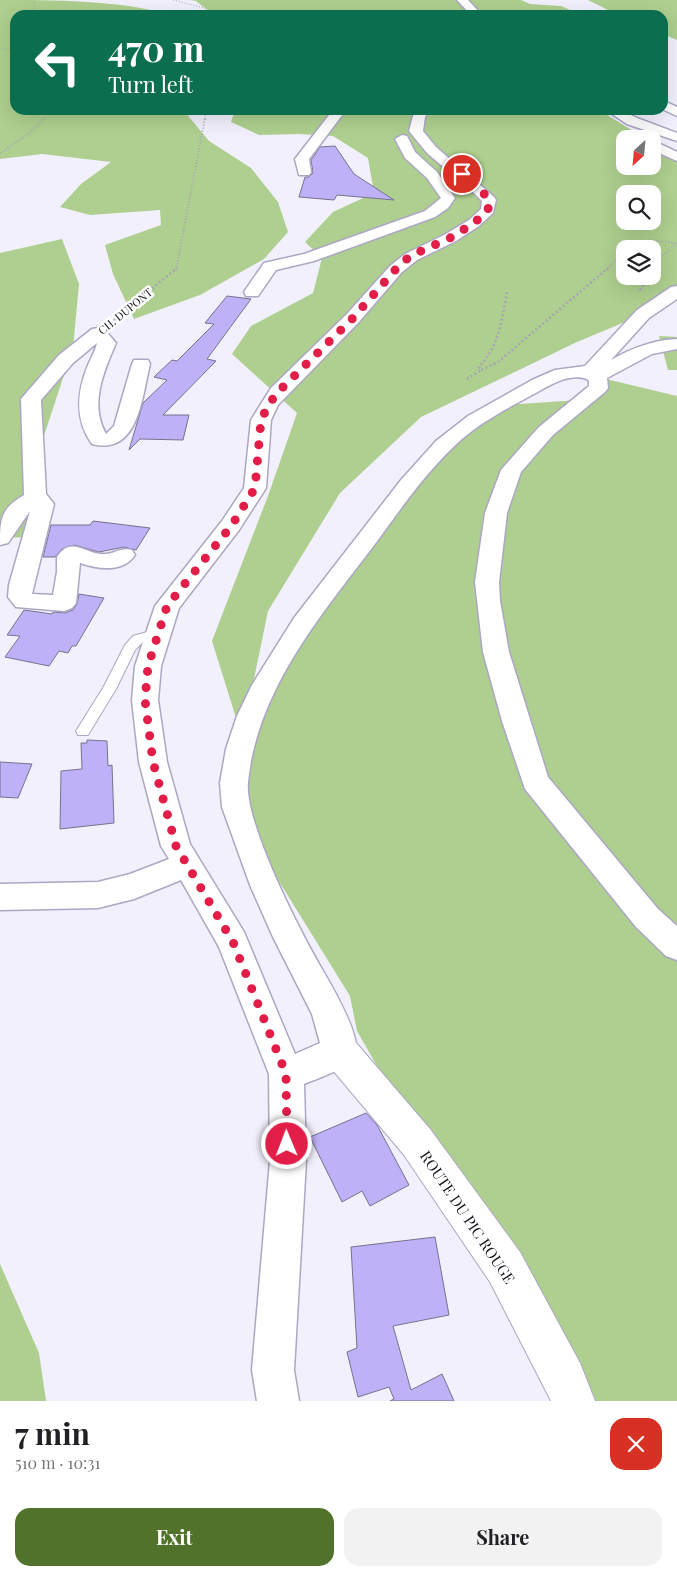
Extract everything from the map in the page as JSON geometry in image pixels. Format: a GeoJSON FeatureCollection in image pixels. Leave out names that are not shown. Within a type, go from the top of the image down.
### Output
{"type":"FeatureCollection","features":[{"type":"Feature","properties":{"kind":"street"},"geometry":{"type":"LineString","coordinates":[[462,0],[472,10]]}},
{"type":"Feature","properties":{"kind":"street"},"geometry":{"type":"LineString","coordinates":[[668,101],[677,112]]}},
{"type":"Feature","properties":{"kind":"street"},"geometry":{"type":"LineString","coordinates":[[304,172],[302,159],[336,115]]}},
{"type":"Feature","properties":{"kind":"street"},"geometry":{"type":"LineString","coordinates":[[608,115],[630,130]]}},
{"type":"Feature","properties":{"kind":"street"},"geometry":{"type":"LineString","coordinates":[[621,115],[632,121],[677,137]]}},
{"type":"Feature","properties":{"kind":"street"},"geometry":{"type":"LineString","coordinates":[[252,292],[270,266],[308,258],[430,214],[443,205],[448,198],[443,190],[433,176],[408,154],[403,145],[401,130],[420,118]]}},
{"type":"Feature","properties":{"kind":"street"},"geometry":{"type":"LineString","coordinates":[[278,1401],[273,1370],[288,1161],[286,1074],[233,942],[176,846],[153,762],[145,700],[148,666],[167,606],[232,525],[255,488],[261,420],[278,392],[352,319],[410,256],[450,238],[474,223],[488,210],[489,200],[478,186],[424,145],[416,131],[420,118]]}},
{"type":"Feature","properties":{"kind":"street"},"geometry":{"type":"LineString","coordinates":[[661,149],[677,157]]}},
{"type":"Feature","properties":{"kind":"street"},"geometry":{"type":"LineString","coordinates":[[593,375],[643,314],[677,291]]}},
{"type":"Feature","properties":{"kind":"street"},"geometry":{"type":"LineString","coordinates":[[98,333],[107,343],[89,390],[88,408],[92,430],[99,440],[109,441],[118,435],[124,427],[141,364]]}},
{"type":"Feature","properties":{"kind":"street","name":"CH. DUPONT"},"geometry":{"type":"LineString","coordinates":[[98,333],[66,359],[31,400],[35,499],[43,504],[21,585],[20,597],[24,602],[64,603],[69,572],[68,557],[72,553],[106,563],[115,561],[124,555]]}},
{"type":"Feature","properties":{"kind":"street"},"geometry":{"type":"LineString","coordinates":[[593,375],[651,349],[677,344]]}},
{"type":"Feature","properties":{"kind":"street"},"geometry":{"type":"LineString","coordinates":[[286,1074],[319,1062],[339,1050],[332,1021],[295,950],[259,870],[236,809],[234,786],[242,736],[254,709],[294,634],[414,478],[457,433],[512,398],[554,376],[575,372],[593,375],[599,380],[598,388],[546,432],[511,470],[496,513],[487,582],[496,652],[515,721],[535,781],[647,918],[677,946]]}},
{"type":"Feature","properties":{"kind":"street"},"geometry":{"type":"LineString","coordinates":[[0,538],[8,524],[28,500],[35,499]]}},
{"type":"Feature","properties":{"kind":"street"},"geometry":{"type":"LineString","coordinates":[[0,896],[98,895],[134,886],[187,864]]}},
{"type":"Feature","properties":{"kind":"street"},"geometry":{"type":"LineString","coordinates":[[0,882],[55,896]]}},
{"type":"Feature","properties":{"kind":"street","name":"ROUTE DU PIC ROUGE"},"geometry":{"type":"LineString","coordinates":[[339,1050],[417,1142],[505,1267],[564,1379],[573,1401]]}},
{"type":"Feature","properties":{"kind":"lane"},"geometry":{"type":"LineString","coordinates":[[83,731],[130,648],[138,639],[158,632]]}},
{"type":"Feature","properties":{"kind":"path"},"geometry":{"type":"LineString","coordinates":[[173,0],[206,10]]}},
{"type":"Feature","properties":{"kind":"path"},"geometry":{"type":"LineString","coordinates":[[0,153],[20,140],[48,115]]}},
{"type":"Feature","properties":{"kind":"path","name":"CH. DUPONT"},"geometry":{"type":"LineString","coordinates":[[98,333],[177,269],[201,148],[205,115]]}},
{"type":"Feature","properties":{"kind":"path"},"geometry":{"type":"LineString","coordinates":[[661,240],[677,243],[661,257]]}},
{"type":"Feature","properties":{"kind":"path"},"geometry":{"type":"LineString","coordinates":[[467,379],[498,362],[606,271],[616,259]]}},
{"type":"Feature","properties":{"kind":"path"},"geometry":{"type":"LineString","coordinates":[[481,370],[479,367],[489,358],[497,341],[507,292]]}},
{"type":"Feature","properties":{"kind":"green space"},"geometry":{"type":"Polygon","coordinates":[[[0,0],[64,1],[130,6],[151,10],[10,10],[10,115],[187,115],[209,141],[251,168],[278,202],[288,232],[264,259],[200,295],[134,319],[113,274],[105,245],[161,225],[160,210],[90,215],[60,207],[81,184],[111,162],[42,154],[0,159],[0,0]]]}},
{"type":"Feature","properties":{"kind":"green space"},"geometry":{"type":"Polygon","coordinates":[[[190,0],[521,0],[530,4],[561,6],[570,10],[208,10],[196,1],[190,0]]]}},
{"type":"Feature","properties":{"kind":"green space"},"geometry":{"type":"Polygon","coordinates":[[[588,0],[677,0],[677,40],[668,36],[668,10],[608,10],[588,0]]]}},
{"type":"Feature","properties":{"kind":"green space"},"geometry":{"type":"Polygon","coordinates":[[[233,115],[607,115],[631,130],[616,130],[616,175],[661,175],[661,148],[677,159],[677,294],[625,322],[577,342],[421,417],[340,493],[268,611],[242,737],[212,641],[268,496],[297,413],[232,354],[251,326],[313,293],[322,258],[305,242],[333,212],[374,193],[368,158],[333,136],[299,134],[259,135],[231,122],[233,115]]]}},
{"type":"Feature","properties":{"kind":"green space"},"geometry":{"type":"Polygon","coordinates":[[[62,239],[79,284],[72,359],[63,378],[37,457],[29,537],[0,538],[0,253],[62,239]]]}},
{"type":"Feature","properties":{"kind":"green space"},"geometry":{"type":"Polygon","coordinates":[[[659,336],[677,337],[677,370],[668,370],[659,336]]]}},
{"type":"Feature","properties":{"kind":"green space"},"geometry":{"type":"Polygon","coordinates":[[[560,368],[677,396],[677,1401],[583,1401],[410,1124],[357,1031],[350,996],[259,849],[234,758],[297,635],[397,499],[491,406],[580,400],[595,382],[560,368]]]}},
{"type":"Feature","properties":{"kind":"green space"},"geometry":{"type":"Polygon","coordinates":[[[0,1264],[39,1353],[46,1401],[0,1401],[0,1264]]]}},
{"type":"Feature","properties":{"kind":"building"},"geometry":{"type":"Polygon","coordinates":[[[335,146],[354,174],[394,200],[337,195],[334,200],[299,197],[305,177],[309,177],[313,173],[311,160],[320,147],[335,146]]]}},
{"type":"Feature","properties":{"kind":"building"},"geometry":{"type":"Polygon","coordinates":[[[227,296],[251,299],[207,359],[216,361],[163,415],[189,415],[183,440],[140,439],[129,450],[143,403],[167,380],[154,377],[172,360],[177,361],[214,324],[205,323],[227,296]]]}},
{"type":"Feature","properties":{"kind":"building"},"geometry":{"type":"Polygon","coordinates":[[[93,521],[150,528],[136,550],[124,547],[99,552],[74,545],[62,549],[55,557],[43,557],[51,525],[90,525],[93,521]]]}},
{"type":"Feature","properties":{"kind":"building"},"geometry":{"type":"Polygon","coordinates":[[[79,594],[104,598],[76,646],[72,646],[68,653],[59,651],[49,666],[5,657],[20,636],[7,635],[24,610],[52,614],[53,612],[65,613],[73,610],[77,604],[79,594]]]}},
{"type":"Feature","properties":{"kind":"building"},"geometry":{"type":"Polygon","coordinates":[[[87,740],[107,741],[108,766],[112,765],[114,823],[60,829],[61,771],[82,769],[81,743],[87,743],[87,740]]]}},
{"type":"Feature","properties":{"kind":"building"},"geometry":{"type":"Polygon","coordinates":[[[0,762],[32,764],[18,798],[0,797],[0,762]]]}},
{"type":"Feature","properties":{"kind":"building"},"geometry":{"type":"Polygon","coordinates":[[[366,1113],[377,1125],[409,1185],[370,1206],[362,1191],[342,1202],[310,1137],[366,1113]]]}},
{"type":"Feature","properties":{"kind":"building"},"geometry":{"type":"Polygon","coordinates":[[[435,1237],[449,1315],[393,1326],[411,1390],[442,1374],[454,1401],[390,1401],[394,1399],[389,1387],[358,1397],[347,1352],[357,1348],[351,1247],[435,1237]]]}},
{"type":"Feature","properties":{"kind":"route"},"geometry":{"type":"LineString","coordinates":[[287,1144],[286,1074],[233,942],[176,846],[153,762],[145,700],[148,666],[167,606],[232,525],[255,488],[261,420],[269,404],[278,392],[352,319],[380,285],[410,256],[450,238],[474,223],[488,210],[489,200],[478,186],[462,174]]}}]}
